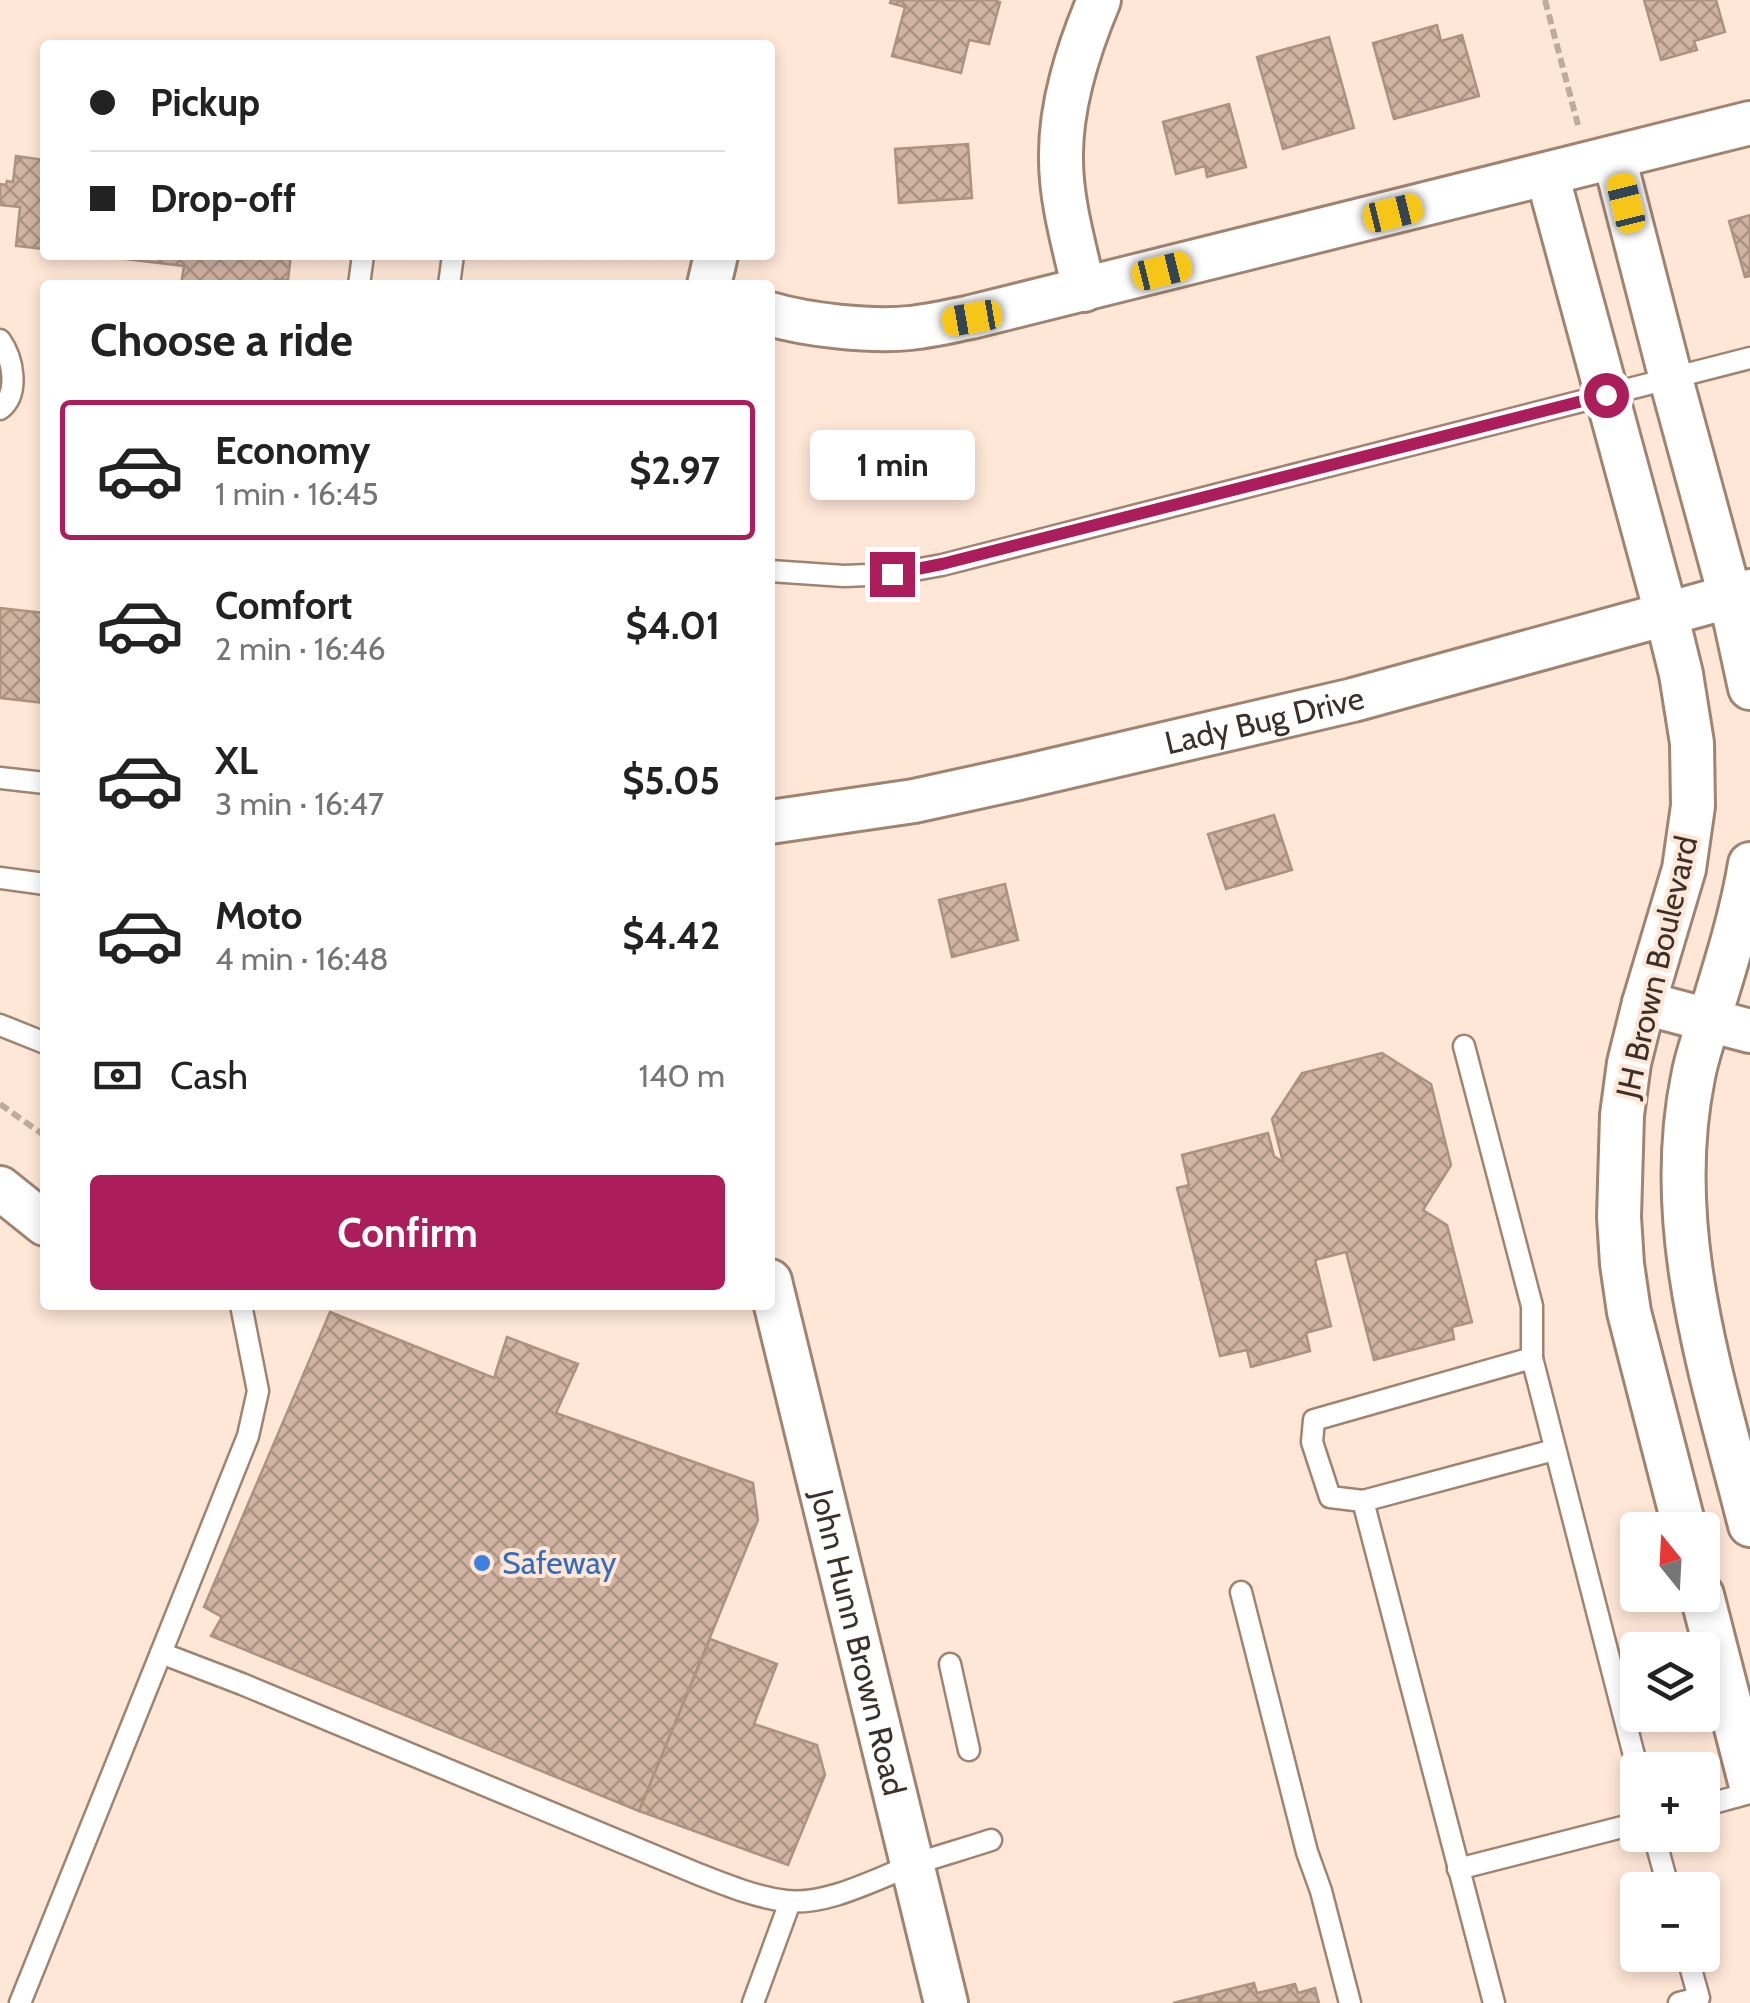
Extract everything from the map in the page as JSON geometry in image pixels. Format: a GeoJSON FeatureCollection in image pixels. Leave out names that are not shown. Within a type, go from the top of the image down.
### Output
{"type":"FeatureCollection","features":[{"type":"Feature","properties":{"kind":"street"},"geometry":{"type":"LineString","coordinates":[[1084,290],[1061,160],[1066,104],[1098,0]]}},
{"type":"Feature","properties":{"kind":"street"},"geometry":{"type":"LineString","coordinates":[[775,316],[840,325],[906,328],[972,318],[1750,122]]}},
{"type":"Feature","properties":{"kind":"street"},"geometry":{"type":"LineString","coordinates":[[1614,157],[1670,378],[1740,593],[1750,688]]}},
{"type":"Feature","properties":{"kind":"street","name":"JH Brown Boulevard"},"geometry":{"type":"LineString","coordinates":[[1546,174],[1666,613],[1692,743],[1693,806],[1684,869],[1629,1063],[1622,1115],[1619,1200],[1629,1312],[1680,1512]]}},
{"type":"Feature","properties":{"kind":"street","name":"Lady Bug Drive"},"geometry":{"type":"LineString","coordinates":[[775,821],[914,800],[1019,778],[1353,700],[1740,593]]}},
{"type":"Feature","properties":{"kind":"street","name":"JH Brown Boulevard"},"geometry":{"type":"LineString","coordinates":[[1750,864],[1693,1075],[1682,1180],[1692,1287],[1750,1525]]}},
{"type":"Feature","properties":{"kind":"street"},"geometry":{"type":"LineString","coordinates":[[1644,1002],[1750,1031]]}},
{"type":"Feature","properties":{"kind":"street"},"geometry":{"type":"LineString","coordinates":[[0,1188],[40,1220]]}},
{"type":"Feature","properties":{"kind":"street","name":"John Hunn Brown Road"},"geometry":{"type":"LineString","coordinates":[[775,1300],[946,2003]]}},
{"type":"Feature","properties":{"kind":"street"},"geometry":{"type":"LineString","coordinates":[[1706,1612],[1750,1782]]}},
{"type":"Feature","properties":{"kind":"lane"},"geometry":{"type":"LineString","coordinates":[[0,340],[8,350],[13,379],[7,404],[0,409]]}},
{"type":"Feature","properties":{"kind":"lane"},"geometry":{"type":"LineString","coordinates":[[775,572],[892,574],[942,564],[1750,358]]}},
{"type":"Feature","properties":{"kind":"lane"},"geometry":{"type":"LineString","coordinates":[[0,778],[40,783]]}},
{"type":"Feature","properties":{"kind":"lane"},"geometry":{"type":"LineString","coordinates":[[0,878],[40,883]]}},
{"type":"Feature","properties":{"kind":"lane"},"geometry":{"type":"LineString","coordinates":[[0,1025],[40,1041]]}},
{"type":"Feature","properties":{"kind":"lane"},"geometry":{"type":"LineString","coordinates":[[1464,1046],[1532,1306],[1532,1358],[1554,1450],[1633,1752]]}},
{"type":"Feature","properties":{"kind":"lane"},"geometry":{"type":"LineString","coordinates":[[20,2003],[248,1436],[258,1392],[242,1310]]}},
{"type":"Feature","properties":{"kind":"lane"},"geometry":{"type":"LineString","coordinates":[[1532,1358],[1314,1420],[1312,1442],[1330,1497],[1363,1500],[1554,1450]]}},
{"type":"Feature","properties":{"kind":"lane"},"geometry":{"type":"LineString","coordinates":[[1363,1500],[1494,2003]]}},
{"type":"Feature","properties":{"kind":"lane"},"geometry":{"type":"LineString","coordinates":[[1241,1592],[1350,2003]]}},
{"type":"Feature","properties":{"kind":"lane"},"geometry":{"type":"LineString","coordinates":[[162,1654],[698,1874],[750,1893],[790,1902],[831,1896],[991,1840]]}},
{"type":"Feature","properties":{"kind":"lane"},"geometry":{"type":"LineString","coordinates":[[950,1664],[969,1750]]}},
{"type":"Feature","properties":{"kind":"lane"},"geometry":{"type":"LineString","coordinates":[[1720,1801],[1750,1793]]}},
{"type":"Feature","properties":{"kind":"lane"},"geometry":{"type":"LineString","coordinates":[[1458,1869],[1620,1828]]}},
{"type":"Feature","properties":{"kind":"lane"},"geometry":{"type":"LineString","coordinates":[[753,2003],[790,1902]]}},
{"type":"Feature","properties":{"kind":"lane"},"geometry":{"type":"LineString","coordinates":[[1679,2003],[1699,1998],[1692,1972]]}},
{"type":"Feature","properties":{"kind":"path"},"geometry":{"type":"LineString","coordinates":[[1545,0],[1578,126]]}},
{"type":"Feature","properties":{"kind":"path"},"geometry":{"type":"LineString","coordinates":[[0,1104],[40,1132]]}},
{"type":"Feature","properties":{"kind":"building"},"geometry":{"type":"Polygon","coordinates":[[[1644,0],[1716,0],[1725,32],[1694,41],[1697,50],[1661,60],[1644,0]]]}},
{"type":"Feature","properties":{"kind":"building"},"geometry":{"type":"Polygon","coordinates":[[[1000,2],[989,44],[969,40],[961,73],[892,56],[905,7],[890,3],[1000,2]]]}},
{"type":"Feature","properties":{"kind":"building"},"geometry":{"type":"Polygon","coordinates":[[[1437,25],[1441,41],[1462,35],[1479,96],[1394,119],[1373,43],[1437,25]]]}},
{"type":"Feature","properties":{"kind":"building"},"geometry":{"type":"Polygon","coordinates":[[[1329,37],[1354,128],[1283,149],[1257,57],[1329,37]]]}},
{"type":"Feature","properties":{"kind":"building"},"geometry":{"type":"Polygon","coordinates":[[[1229,104],[1246,167],[1207,177],[1205,166],[1176,174],[1163,122],[1229,104]]]}},
{"type":"Feature","properties":{"kind":"building"},"geometry":{"type":"Polygon","coordinates":[[[968,144],[972,198],[899,203],[895,149],[968,144]]]}},
{"type":"Feature","properties":{"kind":"building"},"geometry":{"type":"Polygon","coordinates":[[[16,156],[40,159],[40,248],[16,246],[20,207],[0,205],[0,184],[13,182],[16,156]]]}},
{"type":"Feature","properties":{"kind":"building"},"geometry":{"type":"Polygon","coordinates":[[[1750,215],[1750,276],[1745,277],[1729,221],[1750,215]]]}},
{"type":"Feature","properties":{"kind":"building"},"geometry":{"type":"Polygon","coordinates":[[[134,260],[290,260],[288,280],[182,280],[184,266],[134,260]]]}},
{"type":"Feature","properties":{"kind":"building"},"geometry":{"type":"Polygon","coordinates":[[[0,608],[40,612],[40,702],[0,698],[0,608]]]}},
{"type":"Feature","properties":{"kind":"building"},"geometry":{"type":"Polygon","coordinates":[[[1274,815],[1292,870],[1226,889],[1208,834],[1274,815]]]}},
{"type":"Feature","properties":{"kind":"building"},"geometry":{"type":"Polygon","coordinates":[[[1005,884],[1018,940],[952,957],[939,900],[1005,884]]]}},
{"type":"Feature","properties":{"kind":"building"},"geometry":{"type":"Polygon","coordinates":[[[1382,1053],[1431,1084],[1451,1165],[1423,1210],[1447,1225],[1472,1322],[1452,1327],[1454,1339],[1374,1360],[1346,1252],[1315,1260],[1331,1326],[1306,1333],[1310,1351],[1251,1367],[1247,1350],[1220,1356],[1177,1188],[1189,1185],[1182,1155],[1268,1133],[1274,1156],[1283,1162],[1272,1119],[1302,1073],[1382,1053]]]}},
{"type":"Feature","properties":{"kind":"building","name":"Safeway"},"geometry":{"type":"Polygon","coordinates":[[[330,1312],[494,1378],[507,1337],[578,1364],[556,1413],[753,1483],[758,1520],[639,1811],[211,1636],[222,1617],[204,1607],[330,1312]]]}},
{"type":"Feature","properties":{"kind":"building"},"geometry":{"type":"Polygon","coordinates":[[[710,1639],[777,1664],[754,1724],[817,1745],[825,1775],[788,1865],[639,1811],[710,1639]]]}},
{"type":"Feature","properties":{"kind":"building"},"geometry":{"type":"Polygon","coordinates":[[[1254,1983],[1257,1993],[1295,1984],[1298,1993],[1315,1988],[1319,2003],[1173,2003],[1254,1983]]]}},
{"type":"Feature","properties":{"kind":"place","name":"Safeway"},"geometry":{"type":"Point","coordinates":[482,1563]}},
{"type":"Feature","properties":{"kind":"route"},"geometry":{"type":"LineString","coordinates":[[892,574],[1606,395]]}}]}
